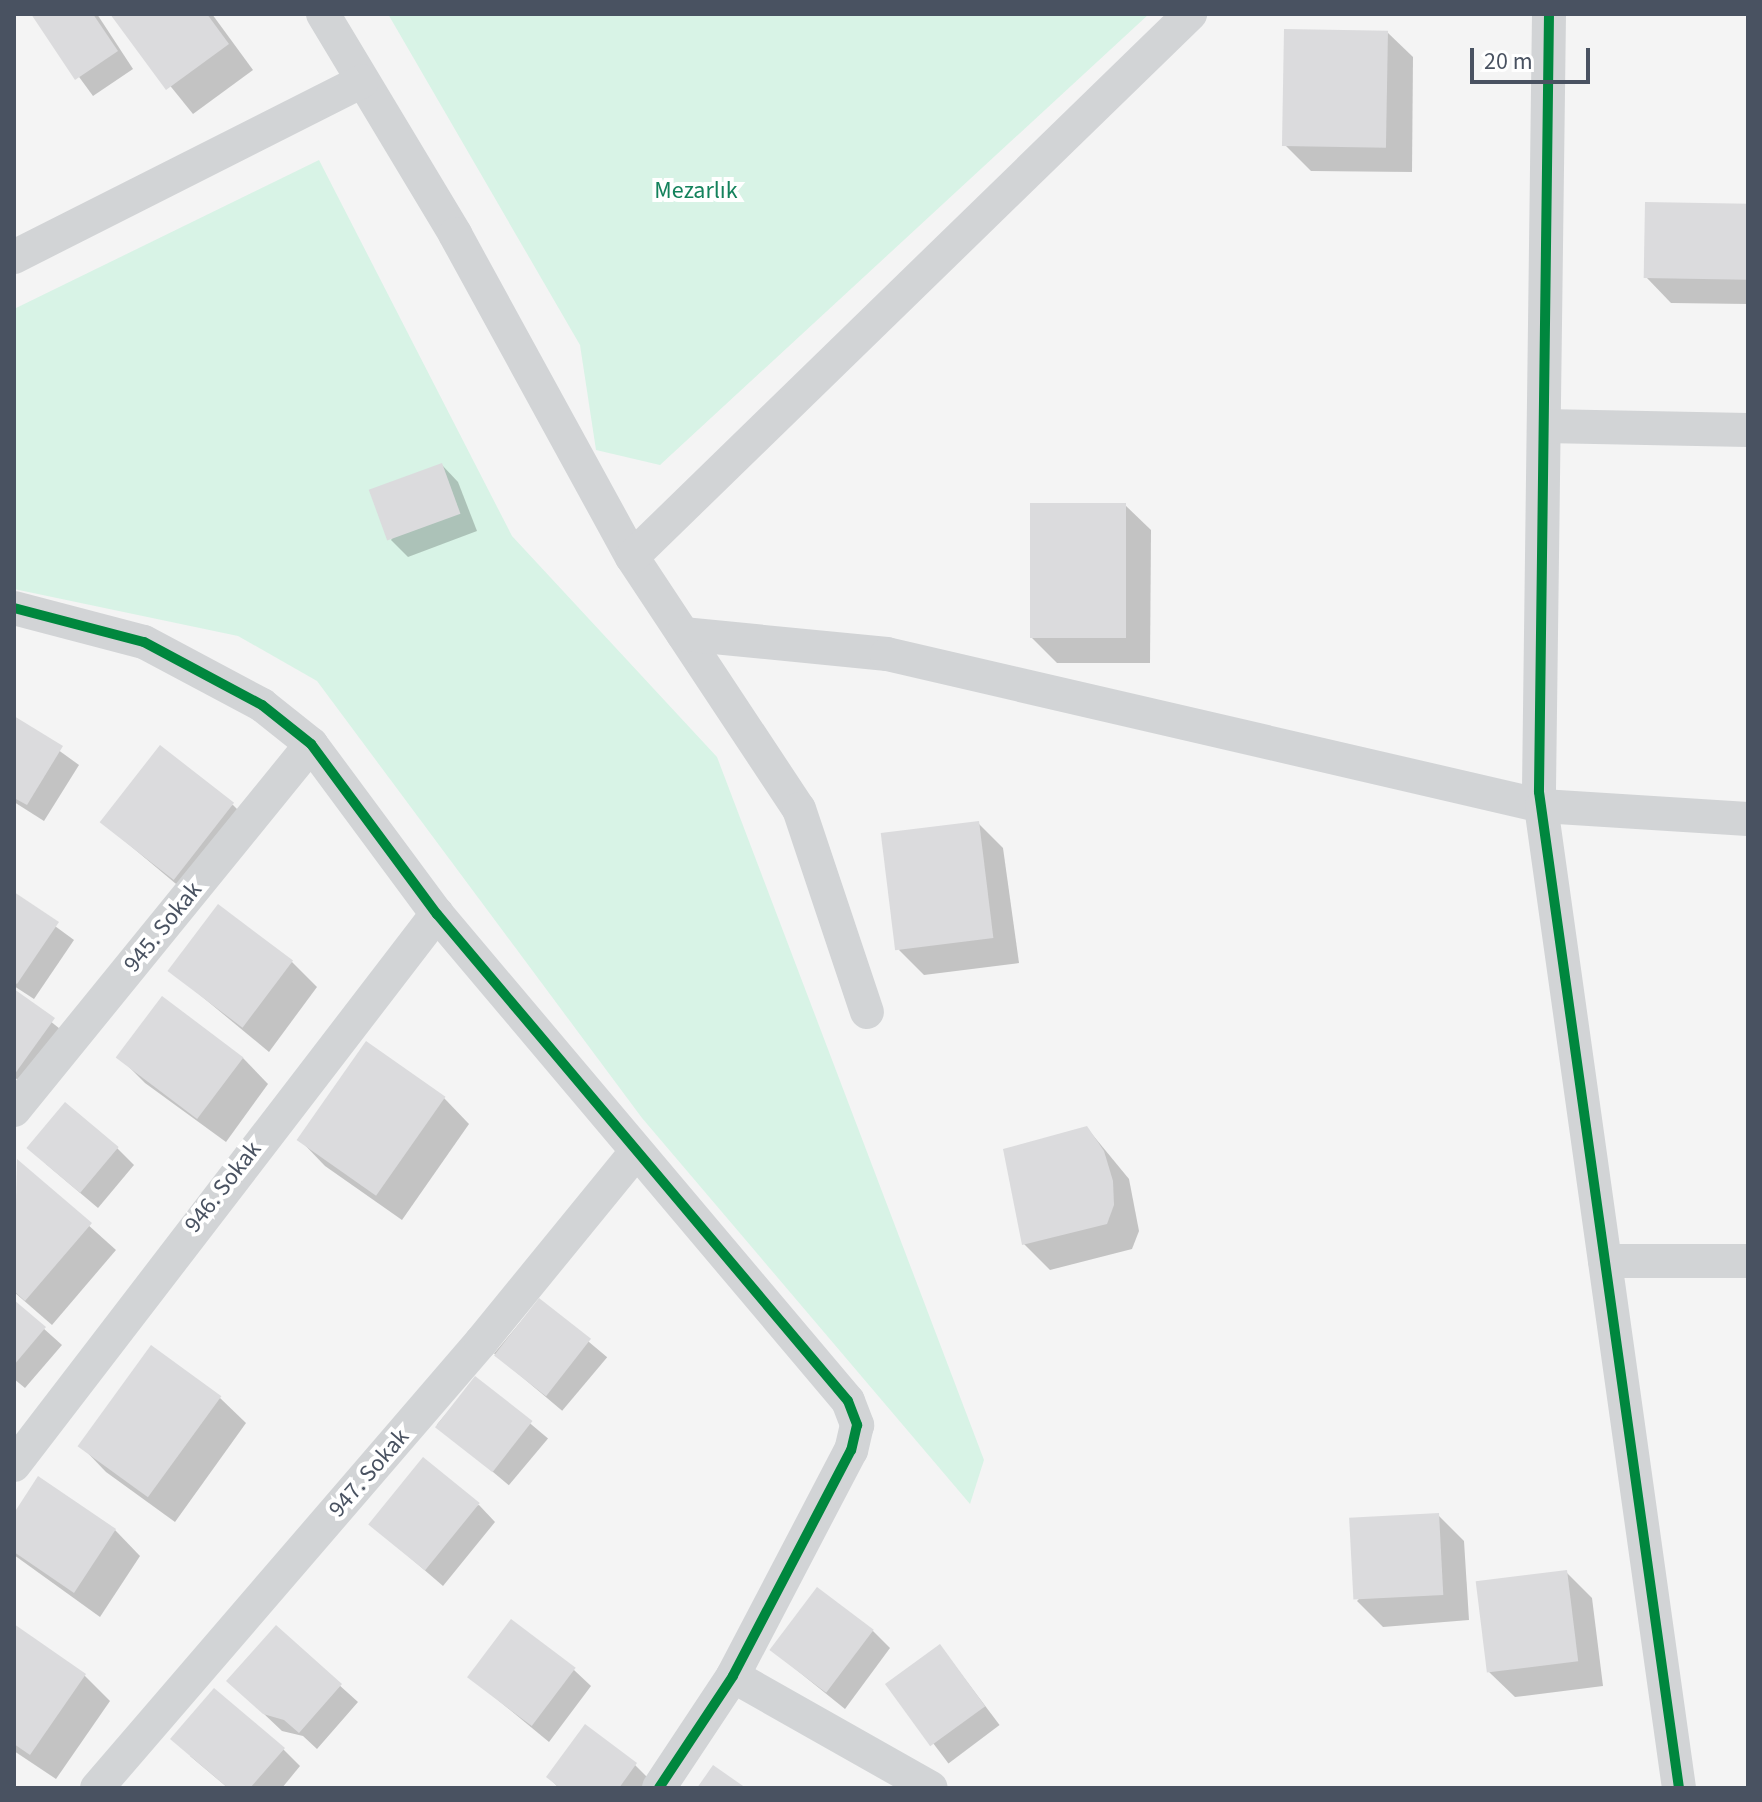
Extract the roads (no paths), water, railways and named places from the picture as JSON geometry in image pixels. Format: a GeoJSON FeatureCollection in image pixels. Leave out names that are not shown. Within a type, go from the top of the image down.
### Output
{"type":"FeatureCollection","features":[{"type":"Feature","properties":{"kind":"street"},"geometry":{"type":"LineString","coordinates":[[323,14],[455,234],[632,557],[799,809],[867,1012]]}},
{"type":"Feature","properties":{"kind":"street"},"geometry":{"type":"LineString","coordinates":[[632,557],[1190,14]]}},
{"type":"Feature","properties":{"kind":"street"},"geometry":{"type":"LineString","coordinates":[[1549,14],[1542,806],[1679,1788]]}},
{"type":"Feature","properties":{"kind":"street"},"geometry":{"type":"LineString","coordinates":[[14,257],[362,81]]}},
{"type":"Feature","properties":{"kind":"street"},"geometry":{"type":"LineString","coordinates":[[1544,426],[1748,430]]}},
{"type":"Feature","properties":{"kind":"street"},"geometry":{"type":"LineString","coordinates":[[14,608],[144,642],[262,705],[311,744],[437,914],[635,1153],[848,1401],[857,1425],[851,1450],[733,1676],[659,1788]]}},
{"type":"Feature","properties":{"kind":"street"},"geometry":{"type":"LineString","coordinates":[[683,634],[887,654],[1542,806],[1748,819]]}},
{"type":"Feature","properties":{"kind":"street","name":"945. Sokak"},"geometry":{"type":"LineString","coordinates":[[14,1110],[311,744]]}},
{"type":"Feature","properties":{"kind":"street","name":"946. Sokak"},"geometry":{"type":"LineString","coordinates":[[14,1465],[437,914]]}},
{"type":"Feature","properties":{"kind":"street","name":"947. Sokak"},"geometry":{"type":"LineString","coordinates":[[97,1788],[481,1342],[635,1153]]}},
{"type":"Feature","properties":{"kind":"street"},"geometry":{"type":"LineString","coordinates":[[1605,1261],[1748,1261]]}},
{"type":"Feature","properties":{"kind":"street"},"geometry":{"type":"LineString","coordinates":[[733,1676],[931,1788]]}},
{"type":"Feature","properties":{"kind":"park label","name":"Mezarlık"},"geometry":{"type":"Point","coordinates":[696,191]}}]}
